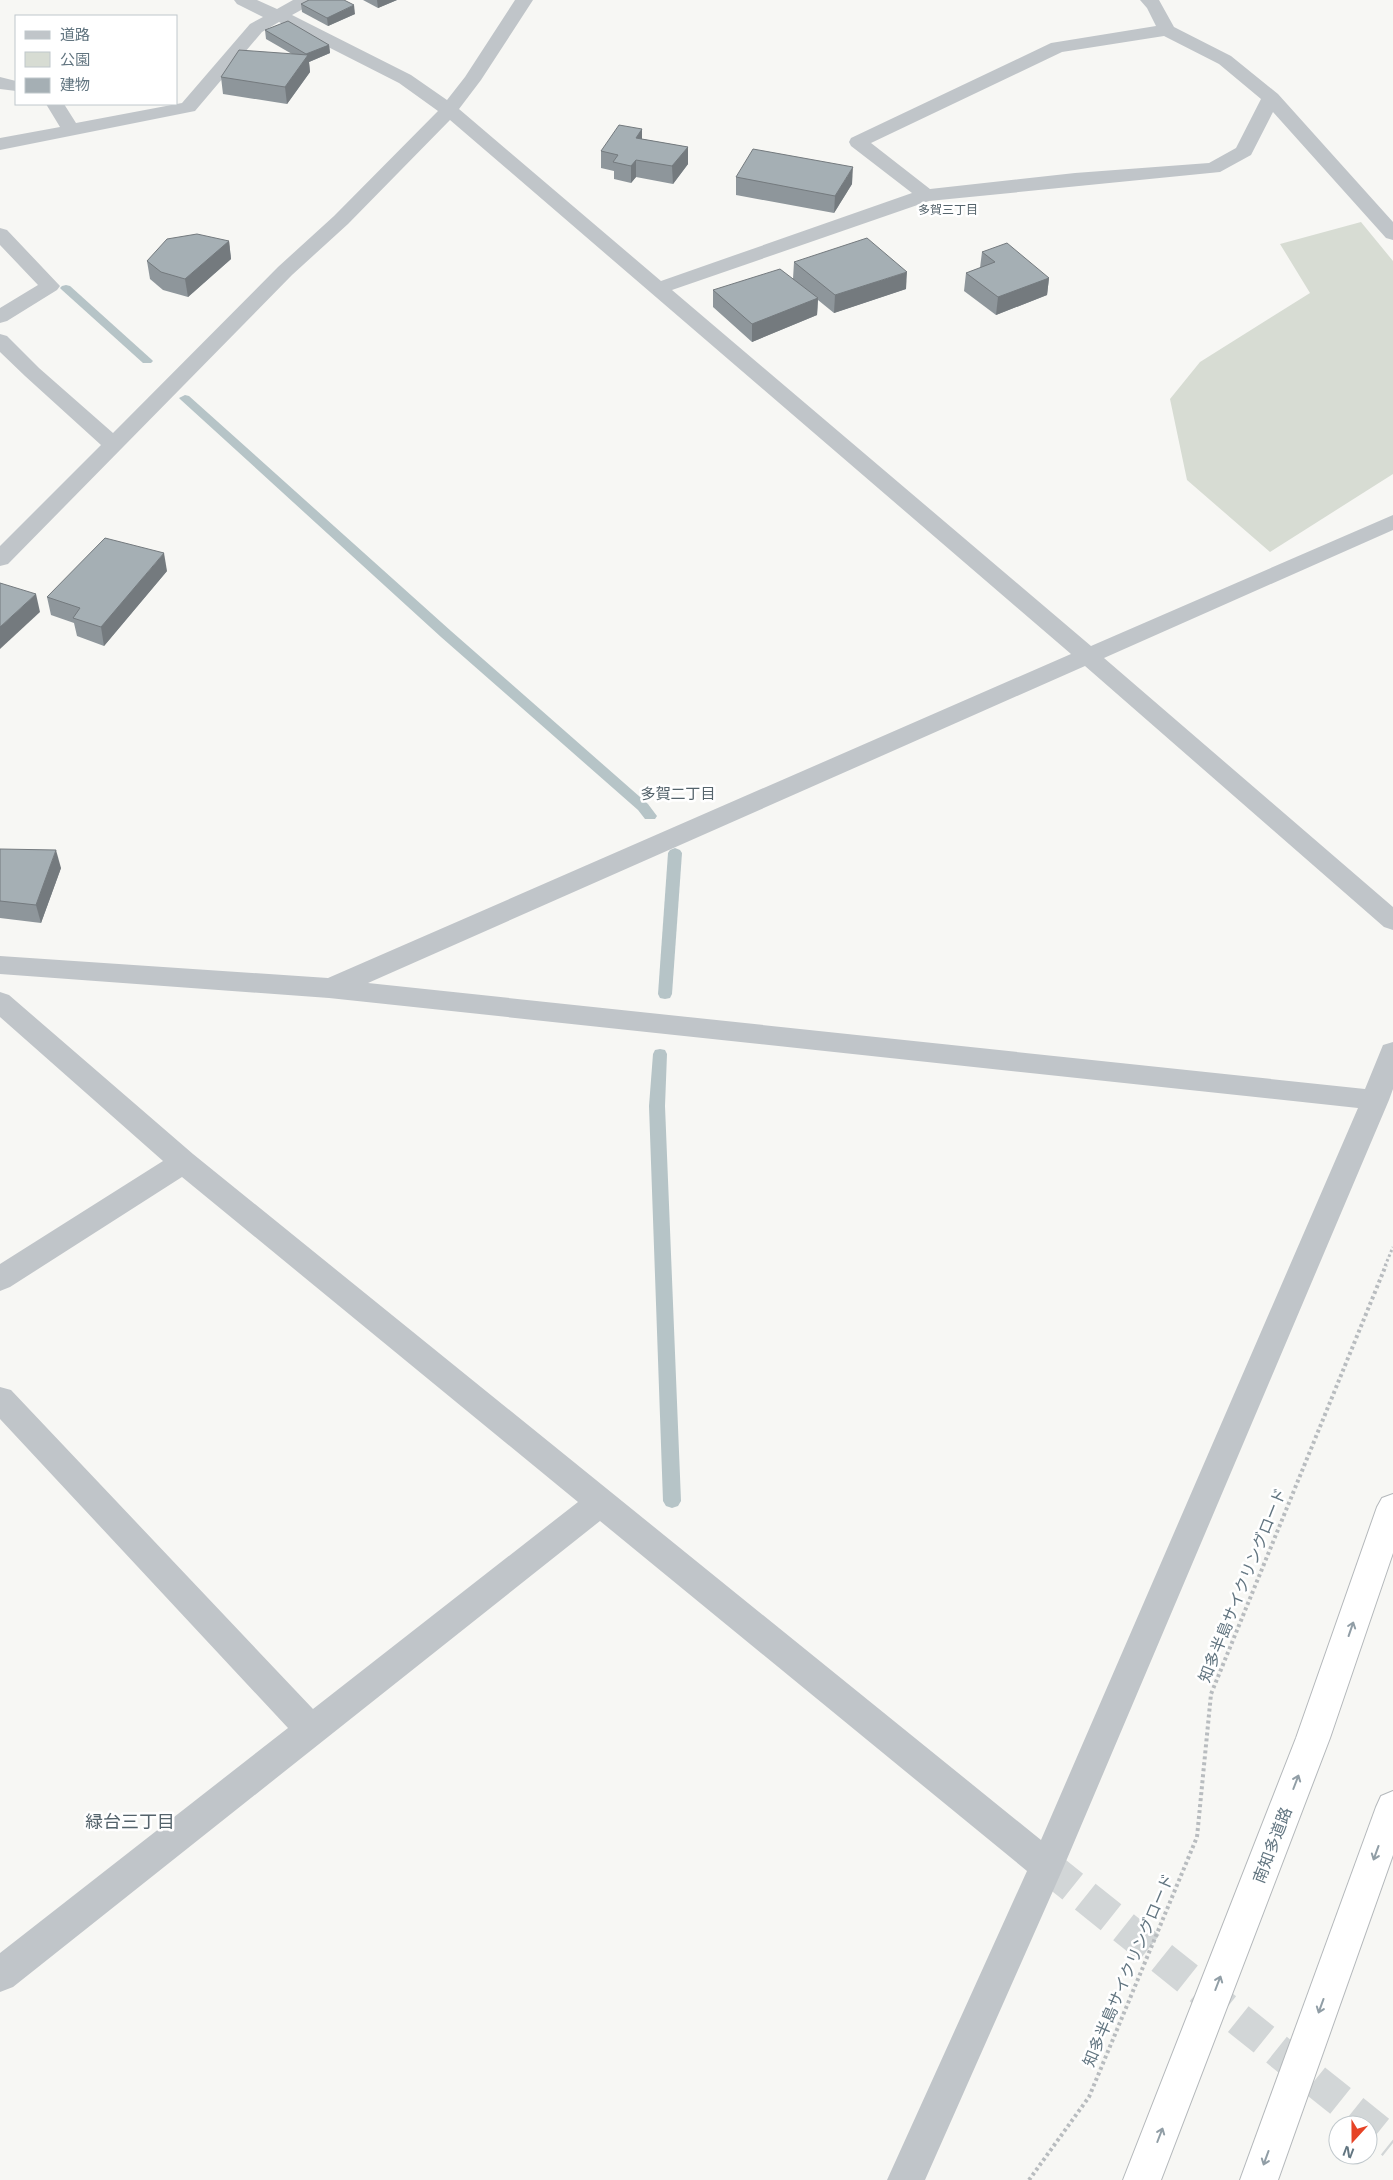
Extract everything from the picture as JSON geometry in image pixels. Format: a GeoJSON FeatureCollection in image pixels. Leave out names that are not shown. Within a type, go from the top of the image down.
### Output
{"type":"FeatureCollection","features":[{"type":"Feature","properties":{"kind":"highway","name":"南知多道路"},"geometry":{"type":"LineString","coordinates":[[1142,2180],[1313,1738],[1393,1507]]}},
{"type":"Feature","properties":{"kind":"highway"},"geometry":{"type":"LineString","coordinates":[[1258,2180],[1393,1807]]}},
{"type":"Feature","properties":{"kind":"street"},"geometry":{"type":"LineString","coordinates":[[243,0],[267,12],[278,14],[405,79],[449,110],[1087,655],[1393,921]]}},
{"type":"Feature","properties":{"kind":"street"},"geometry":{"type":"LineString","coordinates":[[0,144],[188,107],[256,28],[306,0]]}},
{"type":"Feature","properties":{"kind":"street"},"geometry":{"type":"LineString","coordinates":[[0,559],[285,271],[341,220],[449,110],[472,80],[524,0]]}},
{"type":"Feature","properties":{"kind":"street"},"geometry":{"type":"LineString","coordinates":[[1149,0],[1155,6],[1167,30],[1225,60],[1272,98],[1393,234]]}},
{"type":"Feature","properties":{"kind":"street"},"geometry":{"type":"LineString","coordinates":[[926,195],[858,142],[1057,48],[1167,30]]}},
{"type":"Feature","properties":{"kind":"street"},"geometry":{"type":"LineString","coordinates":[[0,83],[15,86]]}},
{"type":"Feature","properties":{"kind":"street"},"geometry":{"type":"LineString","coordinates":[[659,288],[926,195],[1075,179],[1213,168],[1244,151],[1272,98]]}},
{"type":"Feature","properties":{"kind":"street"},"geometry":{"type":"LineString","coordinates":[[56,105],[71,130]]}},
{"type":"Feature","properties":{"kind":"street"},"geometry":{"type":"LineString","coordinates":[[0,317],[50,286],[4,242]]}},
{"type":"Feature","properties":{"kind":"street"},"geometry":{"type":"LineString","coordinates":[[0,340],[32,372],[113,444]]}},
{"type":"Feature","properties":{"kind":"street"},"geometry":{"type":"LineString","coordinates":[[329,988],[1393,522]]}},
{"type":"Feature","properties":{"kind":"street"},"geometry":{"type":"LineString","coordinates":[[0,965],[329,988],[1375,1100]]}},
{"type":"Feature","properties":{"kind":"street"},"geometry":{"type":"LineString","coordinates":[[0,1002],[183,1162],[1047,1866]]}},
{"type":"Feature","properties":{"kind":"street"},"geometry":{"type":"LineString","coordinates":[[906,2180],[1047,1866],[1375,1100],[1393,1052]]}},
{"type":"Feature","properties":{"kind":"street"},"geometry":{"type":"LineString","coordinates":[[0,1279],[183,1162]]}},
{"type":"Feature","properties":{"kind":"street"},"geometry":{"type":"LineString","coordinates":[[0,1399],[312,1731]]}},
{"type":"Feature","properties":{"kind":"street"},"geometry":{"type":"LineString","coordinates":[[4,1963],[312,1731],[601,1502]]}},
{"type":"Feature","properties":{"kind":"path","name":"知多半島サイクリングロード"},"geometry":{"type":"LineString","coordinates":[[1029,2180],[1088,2097],[1197,1837],[1211,1694],[1393,1247]]}},
{"type":"Feature","properties":{"kind":"green space"},"geometry":{"type":"Polygon","coordinates":[[[1361,222],[1393,261],[1393,474],[1270,552],[1187,480],[1170,399],[1200,362],[1310,293],[1280,244],[1361,222]]]}},
{"type":"Feature","properties":{"kind":"building"},"geometry":{"type":"Polygon","coordinates":[[[309,0],[344,0],[354,5],[327,18],[301,4],[309,0]]]}},
{"type":"Feature","properties":{"kind":"building"},"geometry":{"type":"Polygon","coordinates":[[[288,21],[329,45],[306,54],[265,30],[288,21]]]}},
{"type":"Feature","properties":{"kind":"building"},"geometry":{"type":"Polygon","coordinates":[[[239,50],[308,55],[285,87],[221,77],[239,50]]]}},
{"type":"Feature","properties":{"kind":"building"},"geometry":{"type":"Polygon","coordinates":[[[619,125],[642,129],[636,138],[688,147],[672,166],[636,160],[631,166],[613,162],[618,155],[601,151],[619,125]]]}},
{"type":"Feature","properties":{"kind":"building"},"geometry":{"type":"Polygon","coordinates":[[[753,149],[853,167],[835,196],[736,177],[753,149]]]}},
{"type":"Feature","properties":{"kind":"building"},"geometry":{"type":"Polygon","coordinates":[[[197,234],[229,241],[185,279],[161,272],[147,261],[167,239],[197,234]]]}},
{"type":"Feature","properties":{"kind":"building"},"geometry":{"type":"Polygon","coordinates":[[[867,238],[907,272],[835,295],[794,262],[867,238]]]}},
{"type":"Feature","properties":{"kind":"building"},"geometry":{"type":"Polygon","coordinates":[[[1007,243],[1049,278],[998,297],[966,273],[995,262],[982,252],[1007,243]]]}},
{"type":"Feature","properties":{"kind":"building"},"geometry":{"type":"Polygon","coordinates":[[[780,269],[818,298],[752,324],[713,290],[780,269]]]}},
{"type":"Feature","properties":{"kind":"building"},"geometry":{"type":"Polygon","coordinates":[[[105,538],[164,553],[101,627],[73,618],[80,608],[47,597],[105,538]]]}},
{"type":"Feature","properties":{"kind":"building"},"geometry":{"type":"Polygon","coordinates":[[[0,583],[36,594],[0,627],[0,583]]]}},
{"type":"Feature","properties":{"kind":"building"},"geometry":{"type":"Polygon","coordinates":[[[0,849],[56,850],[36,905],[0,901],[0,849]]]}},
{"type":"Feature","properties":{"kind":"waterway"},"geometry":{"type":"LineString","coordinates":[[66,288],[147,361]]}},
{"type":"Feature","properties":{"kind":"waterway"},"geometry":{"type":"LineString","coordinates":[[185,398],[446,634],[643,807],[650,816]]}},
{"type":"Feature","properties":{"kind":"waterway"},"geometry":{"type":"LineString","coordinates":[[665,994],[675,853]]}},
{"type":"Feature","properties":{"kind":"waterway"},"geometry":{"type":"LineString","coordinates":[[660,1054],[657,1106],[672,1501]]}},
{"type":"Feature","properties":{"kind":"tunnel"},"geometry":{"type":"LineString","coordinates":[[1047,1866],[1393,2143]]}},
{"type":"Feature","properties":{"kind":"district","name":"多賀三丁目"},"geometry":{"type":"Point","coordinates":[948,209]}},
{"type":"Feature","properties":{"kind":"district","name":"多賀二丁目"},"geometry":{"type":"Point","coordinates":[678,793]}},
{"type":"Feature","properties":{"kind":"district","name":"緑台三丁目"},"geometry":{"type":"Point","coordinates":[130,1821]}}]}
